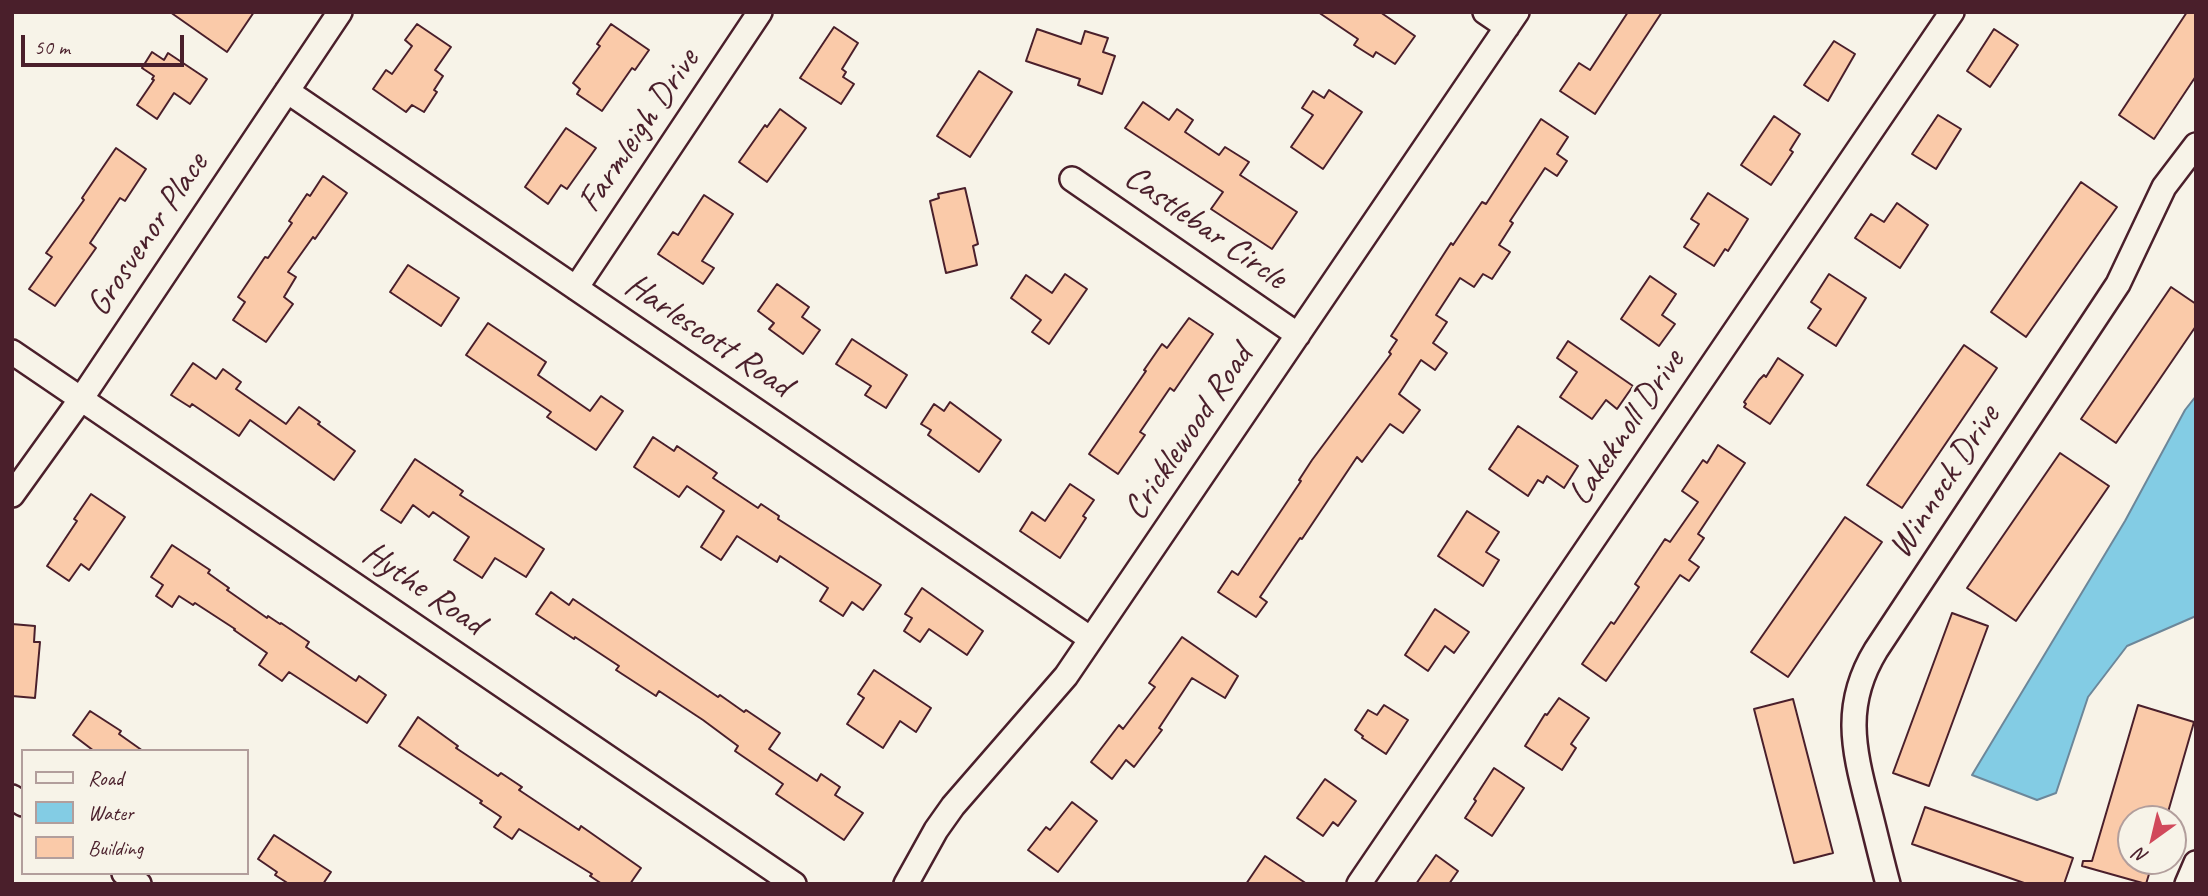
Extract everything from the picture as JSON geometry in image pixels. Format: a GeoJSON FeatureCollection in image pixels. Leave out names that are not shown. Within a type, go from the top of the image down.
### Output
{"type":"FeatureCollection","features":[{"type":"Feature","properties":{"kind":"street","name":"Grosvenor Place"},"geometry":{"type":"LineString","coordinates":[[12,495],[340,12]]}},
{"type":"Feature","properties":{"kind":"street","name":"Farmleigh Drive"},"geometry":{"type":"LineString","coordinates":[[576,288],[760,12]]}},
{"type":"Feature","properties":{"kind":"street"},"geometry":{"type":"LineString","coordinates":[[1485,12],[1512,20]]}},
{"type":"Feature","properties":{"kind":"street","name":"Lakeknoll Drive"},"geometry":{"type":"LineString","coordinates":[[1359,884],[1952,12]]}},
{"type":"Feature","properties":{"kind":"street","name":"Cricklewood Road"},"geometry":{"type":"LineString","coordinates":[[906,884],[931,838],[953,806],[1066,676],[1512,20]]}},
{"type":"Feature","properties":{"kind":"street","name":"Harlescott Road"},"geometry":{"type":"LineString","coordinates":[[287,91],[1091,639]]}},
{"type":"Feature","properties":{"kind":"street","name":"Winnock Drive"},"geometry":{"type":"LineString","coordinates":[[1888,884],[1855,750],[1853,719],[1866,668],[2118,284],[2164,187],[2196,145]]}},
{"type":"Feature","properties":{"kind":"street","name":"Castlebar Circle"},"geometry":{"type":"LineString","coordinates":[[1072,179],[1298,335]]}},
{"type":"Feature","properties":{"kind":"street","name":"Hythe Road"},"geometry":{"type":"LineString","coordinates":[[12,352],[794,884]]}},
{"type":"Feature","properties":{"kind":"street"},"geometry":{"type":"LineString","coordinates":[[2187,884],[2196,863]]}},
{"type":"Feature","properties":{"kind":"water"},"geometry":{"type":"Polygon","coordinates":[[[2196,396],[2196,616],[2127,646],[2088,697],[2056,793],[2037,800],[1972,775],[2125,521],[2185,410],[2196,396]]]}},
{"type":"Feature","properties":{"kind":"building"},"geometry":{"type":"Polygon","coordinates":[[[170,12],[254,12],[227,52],[170,12]]]}},
{"type":"Feature","properties":{"kind":"building"},"geometry":{"type":"Polygon","coordinates":[[[1318,12],[1380,12],[1415,36],[1395,64],[1376,52],[1373,57],[1354,45],[1358,39],[1318,12]]]}},
{"type":"Feature","properties":{"kind":"building"},"geometry":{"type":"Polygon","coordinates":[[[1628,12],[1662,12],[1595,114],[1560,91],[1579,63],[1590,70],[1628,12]]]}},
{"type":"Feature","properties":{"kind":"building"},"geometry":{"type":"Polygon","coordinates":[[[2187,12],[2196,12],[2196,76],[2154,139],[2119,115],[2187,12]]]}},
{"type":"Feature","properties":{"kind":"building"},"geometry":{"type":"Polygon","coordinates":[[[417,24],[451,47],[435,70],[443,76],[434,90],[437,92],[424,112],[412,105],[406,112],[373,89],[386,70],[392,74],[412,46],[405,40],[417,24]]]}},
{"type":"Feature","properties":{"kind":"building"},"geometry":{"type":"Polygon","coordinates":[[[611,24],[649,50],[635,70],[632,68],[602,111],[577,94],[580,89],[573,83],[600,46],[597,44],[611,24]]]}},
{"type":"Feature","properties":{"kind":"building"},"geometry":{"type":"Polygon","coordinates":[[[834,27],[858,43],[842,69],[846,72],[843,77],[854,84],[841,104],[800,78],[834,27]]]}},
{"type":"Feature","properties":{"kind":"building"},"geometry":{"type":"Polygon","coordinates":[[[1037,29],[1081,44],[1085,31],[1108,38],[1103,52],[1115,56],[1102,94],[1078,85],[1080,79],[1026,61],[1037,29]]]}},
{"type":"Feature","properties":{"kind":"building"},"geometry":{"type":"Polygon","coordinates":[[[1994,29],[2018,45],[1990,87],[1967,71],[1994,29]]]}},
{"type":"Feature","properties":{"kind":"building"},"geometry":{"type":"Polygon","coordinates":[[[1834,41],[1855,54],[1828,101],[1804,85],[1834,41]]]}},
{"type":"Feature","properties":{"kind":"building"},"geometry":{"type":"Polygon","coordinates":[[[152,52],[164,60],[168,53],[207,79],[190,104],[174,93],[157,119],[137,105],[154,80],[154,76],[142,68],[152,52]]]}},
{"type":"Feature","properties":{"kind":"building"},"geometry":{"type":"Polygon","coordinates":[[[979,71],[1012,92],[970,157],[937,136],[979,71]]]}},
{"type":"Feature","properties":{"kind":"building"},"geometry":{"type":"Polygon","coordinates":[[[1329,90],[1362,112],[1323,169],[1291,147],[1313,115],[1302,108],[1313,91],[1324,98],[1329,90]]]}},
{"type":"Feature","properties":{"kind":"building"},"geometry":{"type":"Polygon","coordinates":[[[1143,102],[1169,120],[1177,109],[1193,120],[1185,132],[1219,155],[1225,147],[1249,162],[1240,175],[1297,212],[1272,249],[1211,209],[1223,192],[1125,128],[1143,102]]]}},
{"type":"Feature","properties":{"kind":"building"},"geometry":{"type":"Polygon","coordinates":[[[780,109],[806,128],[767,182],[739,162],[780,109]]]}},
{"type":"Feature","properties":{"kind":"building"},"geometry":{"type":"Polygon","coordinates":[[[1938,115],[1961,129],[1936,169],[1912,154],[1938,115]]]}},
{"type":"Feature","properties":{"kind":"building"},"geometry":{"type":"Polygon","coordinates":[[[1774,116],[1800,134],[1790,150],[1793,152],[1771,185],[1741,165],[1774,116]]]}},
{"type":"Feature","properties":{"kind":"building"},"geometry":{"type":"Polygon","coordinates":[[[1541,119],[1568,137],[1557,154],[1567,161],[1557,176],[1545,168],[1510,221],[1513,223],[1499,245],[1510,252],[1492,279],[1483,274],[1474,287],[1460,278],[1436,315],[1447,322],[1433,343],[1447,353],[1435,370],[1421,360],[1399,394],[1420,410],[1403,433],[1390,424],[1362,462],[1357,457],[1260,597],[1267,602],[1256,617],[1218,592],[1232,571],[1238,575],[1301,481],[1299,480],[1312,460],[1391,354],[1389,352],[1397,340],[1391,336],[1451,243],[1453,245],[1482,202],[1486,204],[1541,119]]]}},
{"type":"Feature","properties":{"kind":"building"},"geometry":{"type":"Polygon","coordinates":[[[566,128],[596,148],[567,189],[561,185],[548,204],[525,187],[566,128]]]}},
{"type":"Feature","properties":{"kind":"building"},"geometry":{"type":"Polygon","coordinates":[[[116,148],[146,169],[125,201],[120,198],[90,243],[96,248],[55,306],[29,289],[52,257],[46,253],[84,200],[82,198],[116,148]]]}},
{"type":"Feature","properties":{"kind":"building"},"geometry":{"type":"Polygon","coordinates":[[[323,176],[347,193],[288,272],[296,277],[284,297],[293,304],[266,342],[233,320],[245,302],[238,297],[292,223],[289,221],[307,194],[310,196],[323,176]]]}},
{"type":"Feature","properties":{"kind":"building"},"geometry":{"type":"Polygon","coordinates":[[[2081,182],[2117,207],[2026,337],[1991,312],[2081,182]]]}},
{"type":"Feature","properties":{"kind":"building"},"geometry":{"type":"Polygon","coordinates":[[[965,188],[978,244],[973,246],[977,265],[946,273],[930,201],[939,198],[938,194],[965,188]]]}},
{"type":"Feature","properties":{"kind":"building"},"geometry":{"type":"Polygon","coordinates":[[[1708,193],[1748,219],[1728,251],[1725,249],[1714,266],[1684,247],[1699,224],[1691,219],[1708,193]]]}},
{"type":"Feature","properties":{"kind":"building"},"geometry":{"type":"Polygon","coordinates":[[[704,195],[733,214],[702,261],[714,268],[703,284],[658,254],[673,232],[678,235],[704,195]]]}},
{"type":"Feature","properties":{"kind":"building"},"geometry":{"type":"Polygon","coordinates":[[[1897,203],[1928,225],[1900,268],[1855,238],[1871,214],[1884,222],[1897,203]]]}},
{"type":"Feature","properties":{"kind":"building"},"geometry":{"type":"Polygon","coordinates":[[[408,265],[459,298],[441,326],[390,292],[408,265]]]}},
{"type":"Feature","properties":{"kind":"building"},"geometry":{"type":"Polygon","coordinates":[[[1065,274],[1087,289],[1049,344],[1032,332],[1041,320],[1011,298],[1026,275],[1052,293],[1065,274]]]}},
{"type":"Feature","properties":{"kind":"building"},"geometry":{"type":"Polygon","coordinates":[[[1829,274],[1866,298],[1836,346],[1808,328],[1821,309],[1811,302],[1829,274]]]}},
{"type":"Feature","properties":{"kind":"building"},"geometry":{"type":"Polygon","coordinates":[[[1650,276],[1676,294],[1662,315],[1675,324],[1659,346],[1621,319],[1650,276]]]}},
{"type":"Feature","properties":{"kind":"building"},"geometry":{"type":"Polygon","coordinates":[[[777,284],[809,307],[802,317],[820,330],[803,354],[769,329],[774,323],[758,311],[777,284]]]}},
{"type":"Feature","properties":{"kind":"building"},"geometry":{"type":"Polygon","coordinates":[[[2171,287],[2196,304],[2196,326],[2116,443],[2081,419],[2171,287]]]}},
{"type":"Feature","properties":{"kind":"building"},"geometry":{"type":"Polygon","coordinates":[[[1189,318],[1213,334],[1174,391],[1170,388],[1140,432],[1145,435],[1118,474],[1089,454],[1162,344],[1167,348],[1189,318]]]}},
{"type":"Feature","properties":{"kind":"building"},"geometry":{"type":"Polygon","coordinates":[[[488,323],[546,362],[538,375],[590,411],[601,396],[623,411],[596,450],[547,417],[551,412],[466,355],[488,323]]]}},
{"type":"Feature","properties":{"kind":"building"},"geometry":{"type":"Polygon","coordinates":[[[852,339],[907,375],[886,408],[865,395],[871,386],[836,364],[852,339]]]}},
{"type":"Feature","properties":{"kind":"building"},"geometry":{"type":"Polygon","coordinates":[[[1568,341],[1633,386],[1617,409],[1606,400],[1592,419],[1560,397],[1577,372],[1557,358],[1568,341]]]}},
{"type":"Feature","properties":{"kind":"building"},"geometry":{"type":"Polygon","coordinates":[[[1964,345],[1997,368],[1902,508],[1867,485],[1964,345]]]}},
{"type":"Feature","properties":{"kind":"building"},"geometry":{"type":"Polygon","coordinates":[[[1778,358],[1803,375],[1770,424],[1744,407],[1744,402],[1759,380],[1764,375],[1766,377],[1778,358]]]}},
{"type":"Feature","properties":{"kind":"building"},"geometry":{"type":"Polygon","coordinates":[[[193,363],[216,379],[223,369],[241,382],[236,389],[286,424],[299,407],[355,451],[334,480],[250,420],[239,436],[192,404],[190,407],[171,395],[193,363]]]}},
{"type":"Feature","properties":{"kind":"building"},"geometry":{"type":"Polygon","coordinates":[[[950,402],[1001,440],[979,472],[928,435],[931,430],[921,424],[934,404],[944,411],[950,402]]]}},
{"type":"Feature","properties":{"kind":"building"},"geometry":{"type":"Polygon","coordinates":[[[1518,426],[1578,466],[1564,488],[1547,476],[1543,483],[1538,480],[1528,496],[1489,469],[1518,426]]]}},
{"type":"Feature","properties":{"kind":"building"},"geometry":{"type":"Polygon","coordinates":[[[653,437],[674,451],[677,446],[717,473],[713,478],[758,508],[761,504],[779,516],[778,519],[881,585],[863,610],[852,602],[843,616],[820,601],[828,588],[780,556],[777,562],[737,536],[721,560],[701,547],[724,511],[687,486],[679,497],[634,467],[653,437]]]}},
{"type":"Feature","properties":{"kind":"building"},"geometry":{"type":"Polygon","coordinates":[[[1718,445],[1745,463],[1698,534],[1704,538],[1689,560],[1699,567],[1689,581],[1680,575],[1606,681],[1582,664],[1639,587],[1635,584],[1665,539],[1670,542],[1698,502],[1682,491],[1703,460],[1707,463],[1718,445]]]}},
{"type":"Feature","properties":{"kind":"building"},"geometry":{"type":"Polygon","coordinates":[[[2060,453],[2109,486],[2016,621],[1967,588],[2060,453]]]}},
{"type":"Feature","properties":{"kind":"building"},"geometry":{"type":"Polygon","coordinates":[[[415,459],[463,491],[460,495],[544,549],[526,577],[495,558],[482,578],[454,560],[469,537],[433,512],[429,517],[413,505],[401,523],[381,510],[415,459]]]}},
{"type":"Feature","properties":{"kind":"building"},"geometry":{"type":"Polygon","coordinates":[[[1070,484],[1094,500],[1083,516],[1086,518],[1060,558],[1020,531],[1032,512],[1045,521],[1070,484]]]}},
{"type":"Feature","properties":{"kind":"building"},"geometry":{"type":"Polygon","coordinates":[[[91,494],[125,517],[89,570],[81,564],[69,581],[47,566],[77,521],[74,519],[91,494]]]}},
{"type":"Feature","properties":{"kind":"building"},"geometry":{"type":"Polygon","coordinates":[[[1467,511],[1499,532],[1486,552],[1499,560],[1483,586],[1438,556],[1467,511]]]}},
{"type":"Feature","properties":{"kind":"building"},"geometry":{"type":"Polygon","coordinates":[[[1845,517],[1882,542],[1788,677],[1751,652],[1845,517]]]}},
{"type":"Feature","properties":{"kind":"building"},"geometry":{"type":"Polygon","coordinates":[[[172,545],[210,570],[208,573],[229,588],[227,590],[267,618],[268,616],[281,623],[309,642],[306,647],[356,681],[359,676],[386,695],[367,723],[289,672],[282,681],[259,665],[267,653],[195,603],[193,605],[179,596],[172,607],[156,596],[163,585],[151,577],[172,545]]]}},
{"type":"Feature","properties":{"kind":"building"},"geometry":{"type":"Polygon","coordinates":[[[922,588],[983,631],[967,655],[929,629],[920,642],[904,631],[912,618],[905,614],[922,588]]]}},
{"type":"Feature","properties":{"kind":"building"},"geometry":{"type":"Polygon","coordinates":[[[551,592],[569,605],[573,599],[718,697],[720,695],[744,712],[746,710],[780,733],[769,749],[817,781],[821,774],[840,787],[835,795],[863,813],[844,840],[776,794],[783,784],[735,751],[738,746],[703,720],[659,691],[656,696],[616,670],[619,666],[536,614],[551,592]]]}},
{"type":"Feature","properties":{"kind":"building"},"geometry":{"type":"Polygon","coordinates":[[[1435,609],[1469,632],[1454,653],[1445,646],[1428,671],[1405,655],[1435,609]]]}},
{"type":"Feature","properties":{"kind":"building"},"geometry":{"type":"Polygon","coordinates":[[[1952,613],[1988,626],[1929,786],[1893,773],[1952,613]]]}},
{"type":"Feature","properties":{"kind":"building"},"geometry":{"type":"Polygon","coordinates":[[[12,624],[35,626],[34,642],[40,642],[35,698],[12,696],[12,624]]]}},
{"type":"Feature","properties":{"kind":"building"},"geometry":{"type":"Polygon","coordinates":[[[1182,637],[1238,676],[1225,698],[1192,678],[1159,728],[1162,730],[1134,767],[1126,760],[1112,779],[1091,762],[1119,725],[1123,729],[1155,687],[1149,683],[1182,637]]]}},
{"type":"Feature","properties":{"kind":"building"},"geometry":{"type":"Polygon","coordinates":[[[874,670],[931,708],[916,732],[900,721],[883,748],[847,724],[864,698],[858,694],[874,670]]]}},
{"type":"Feature","properties":{"kind":"building"},"geometry":{"type":"Polygon","coordinates":[[[1559,698],[1589,718],[1571,744],[1576,748],[1562,770],[1525,746],[1545,714],[1547,715],[1559,698]]]}},
{"type":"Feature","properties":{"kind":"building"},"geometry":{"type":"Polygon","coordinates":[[[1793,699],[1833,853],[1794,863],[1754,709],[1793,699]]]}},
{"type":"Feature","properties":{"kind":"building"},"geometry":{"type":"Polygon","coordinates":[[[1384,705],[1408,720],[1386,754],[1355,730],[1368,710],[1377,715],[1384,705]]]}},
{"type":"Feature","properties":{"kind":"building"},"geometry":{"type":"Polygon","coordinates":[[[2138,705],[2194,722],[2170,805],[2117,805],[2117,875],[2149,875],[2146,884],[2082,866],[2083,861],[2092,861],[2138,705]]]}},
{"type":"Feature","properties":{"kind":"building"},"geometry":{"type":"Polygon","coordinates":[[[90,711],[121,731],[119,734],[140,749],[91,749],[73,735],[90,711]]]}},
{"type":"Feature","properties":{"kind":"building"},"geometry":{"type":"Polygon","coordinates":[[[418,717],[458,746],[456,748],[498,776],[501,773],[522,787],[519,790],[579,830],[581,826],[641,868],[630,884],[602,884],[590,876],[592,874],[519,829],[512,839],[494,827],[501,817],[480,803],[482,801],[399,746],[418,717]]]}},
{"type":"Feature","properties":{"kind":"building"},"geometry":{"type":"Polygon","coordinates":[[[1494,768],[1524,788],[1492,836],[1465,818],[1494,768]]]}},
{"type":"Feature","properties":{"kind":"building"},"geometry":{"type":"Polygon","coordinates":[[[1325,779],[1356,801],[1338,826],[1333,822],[1323,836],[1297,818],[1325,779]]]}},
{"type":"Feature","properties":{"kind":"building"},"geometry":{"type":"Polygon","coordinates":[[[1072,802],[1097,821],[1058,872],[1028,850],[1046,827],[1050,830],[1072,802]]]}},
{"type":"Feature","properties":{"kind":"building"},"geometry":{"type":"Polygon","coordinates":[[[1925,807],[2073,858],[2064,884],[2027,884],[1912,844],[1925,807]]]}},
{"type":"Feature","properties":{"kind":"building"},"geometry":{"type":"Polygon","coordinates":[[[274,835],[331,872],[323,884],[289,884],[258,859],[274,835]]]}},
{"type":"Feature","properties":{"kind":"building"},"geometry":{"type":"Polygon","coordinates":[[[1436,855],[1458,871],[1449,884],[1416,884],[1436,855]]]}},
{"type":"Feature","properties":{"kind":"building"},"geometry":{"type":"Polygon","coordinates":[[[1265,856],[1307,884],[1246,884],[1265,856]]]}}]}
